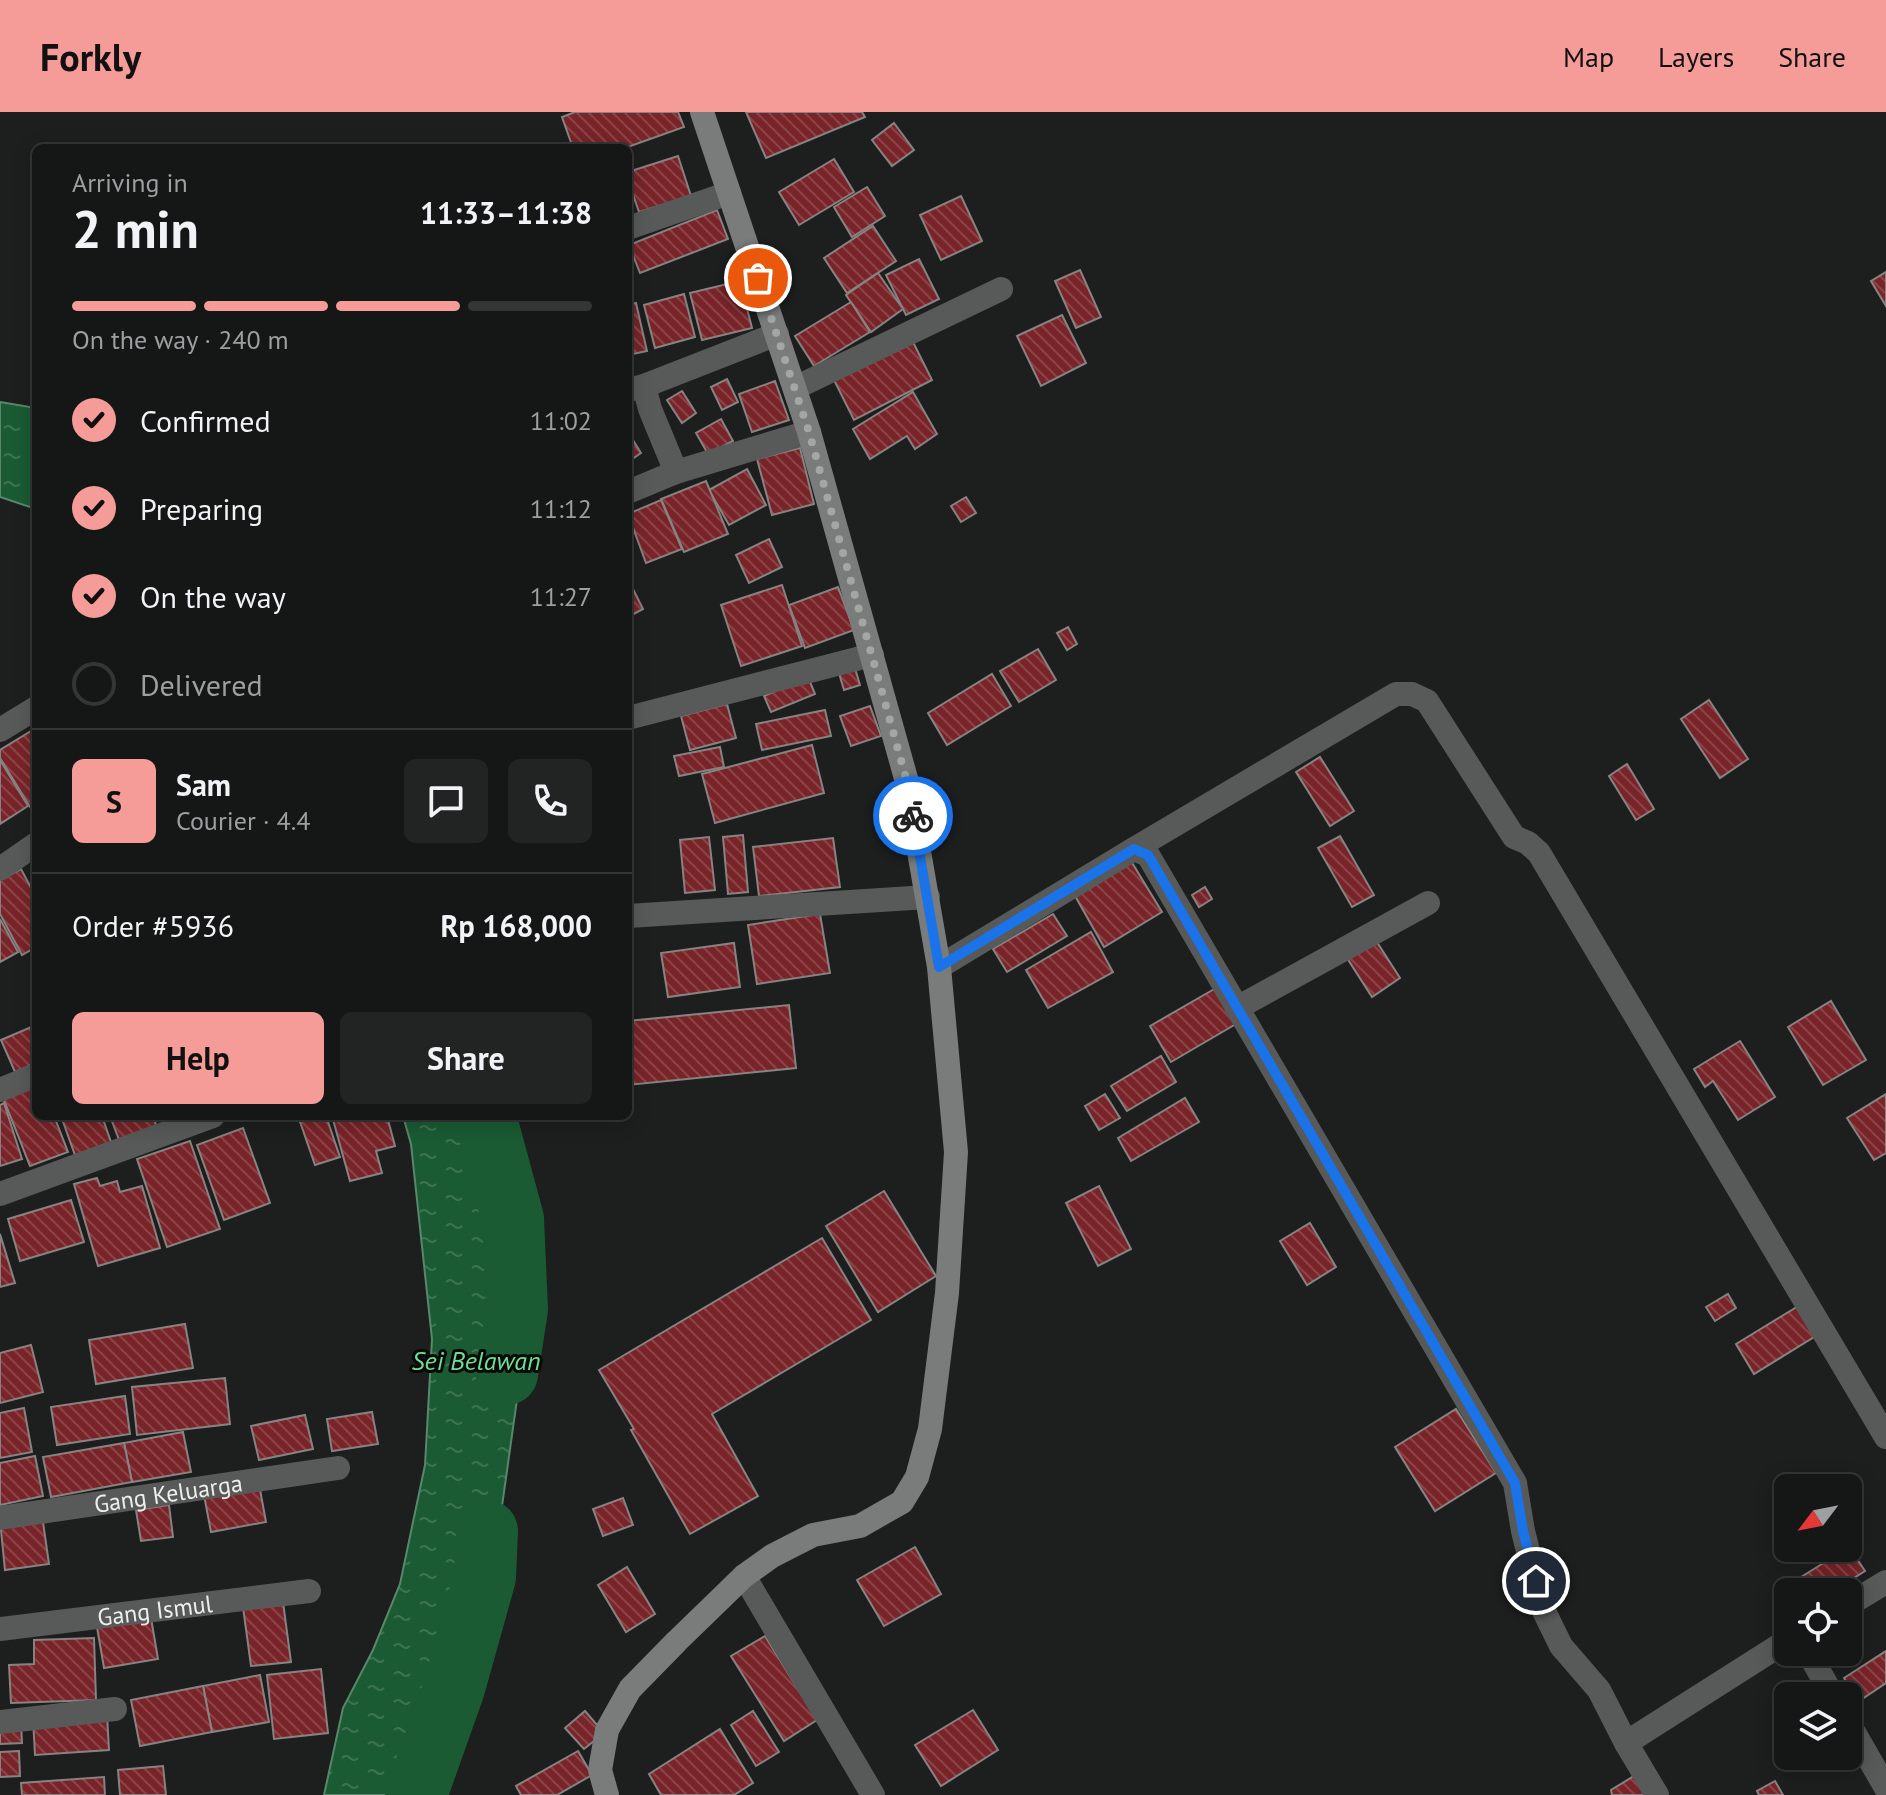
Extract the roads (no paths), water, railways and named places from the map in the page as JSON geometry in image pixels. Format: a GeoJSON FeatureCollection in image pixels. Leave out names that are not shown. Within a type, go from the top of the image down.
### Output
{"type":"FeatureCollection","features":[{"type":"Feature","properties":{"kind":"street"},"geometry":{"type":"LineString","coordinates":[[607,1795],[600,1770],[607,1730],[630,1689],[744,1576],[772,1556],[813,1535],[860,1526],[902,1502],[917,1477],[930,1429],[946,1308],[956,1152],[939,967],[907,782],[809,432],[702,112]]}},
{"type":"Feature","properties":{"kind":"street"},"geometry":{"type":"LineString","coordinates":[[632,227],[729,193]]}},
{"type":"Feature","properties":{"kind":"street"},"geometry":{"type":"LineString","coordinates":[[795,388],[1001,289]]}},
{"type":"Feature","properties":{"kind":"street"},"geometry":{"type":"LineString","coordinates":[[676,472],[650,409],[636,388],[777,334]]}},
{"type":"Feature","properties":{"kind":"street"},"geometry":{"type":"LineString","coordinates":[[632,490],[676,472],[809,432]]}},
{"type":"Feature","properties":{"kind":"street"},"geometry":{"type":"LineString","coordinates":[[632,717],[872,655]]}},
{"type":"Feature","properties":{"kind":"street"},"geometry":{"type":"LineString","coordinates":[[939,967],[1396,694],[1412,694],[1427,701],[1514,837],[1528,843],[1539,853],[1886,1437]]}},
{"type":"Feature","properties":{"kind":"street"},"geometry":{"type":"LineString","coordinates":[[0,730],[32,710]]}},
{"type":"Feature","properties":{"kind":"street"},"geometry":{"type":"LineString","coordinates":[[0,869],[32,847]]}},
{"type":"Feature","properties":{"kind":"street"},"geometry":{"type":"LineString","coordinates":[[1134,849],[1148,855],[1515,1483],[1542,1607],[1561,1646],[1599,1690],[1657,1795]]}},
{"type":"Feature","properties":{"kind":"street"},"geometry":{"type":"LineString","coordinates":[[632,916],[928,897]]}},
{"type":"Feature","properties":{"kind":"street"},"geometry":{"type":"LineString","coordinates":[[1237,1008],[1428,903]]}},
{"type":"Feature","properties":{"kind":"street"},"geometry":{"type":"LineString","coordinates":[[0,1090],[32,1077]]}},
{"type":"Feature","properties":{"kind":"street"},"geometry":{"type":"LineString","coordinates":[[0,1194],[202,1120]]}},
{"type":"Feature","properties":{"kind":"street","name":"Gang Keluarga"},"geometry":{"type":"LineString","coordinates":[[0,1518],[338,1468]]}},
{"type":"Feature","properties":{"kind":"street"},"geometry":{"type":"LineString","coordinates":[[744,1576],[873,1795]]}},
{"type":"Feature","properties":{"kind":"street"},"geometry":{"type":"LineString","coordinates":[[1862,1597],[1886,1582]]}},
{"type":"Feature","properties":{"kind":"street","name":"Gang Ismul"},"geometry":{"type":"LineString","coordinates":[[0,1629],[309,1591]]}},
{"type":"Feature","properties":{"kind":"street"},"geometry":{"type":"LineString","coordinates":[[1626,1743],[1774,1649]]}},
{"type":"Feature","properties":{"kind":"street"},"geometry":{"type":"LineString","coordinates":[[0,1722],[115,1709]]}},
{"type":"Feature","properties":{"kind":"street"},"geometry":{"type":"LineString","coordinates":[[1862,1746],[1886,1788]]}},
{"type":"Feature","properties":{"kind":"water"},"geometry":{"type":"Polygon","coordinates":[[[0,402],[32,407],[32,508],[0,497],[0,402]]]}},
{"type":"Feature","properties":{"kind":"water","name":"Sei Belawan"},"geometry":{"type":"Polygon","coordinates":[[[404,1120],[482,1120],[515,1272],[522,1364],[493,1570],[419,1755],[409,1795],[324,1795],[343,1708],[373,1650],[400,1584],[425,1465],[432,1339],[411,1144],[404,1120]]]}},
{"type":"Feature","properties":{"kind":"waterway","name":"Sei Belawan"},"geometry":{"type":"LineString","coordinates":[[486,1120],[513,1219],[517,1309],[507,1374]]}},
{"type":"Feature","properties":{"kind":"waterway","name":"Sei Belawan"},"geometry":{"type":"LineString","coordinates":[[416,1795],[454,1688],[485,1577],[487,1531]]}}]}
